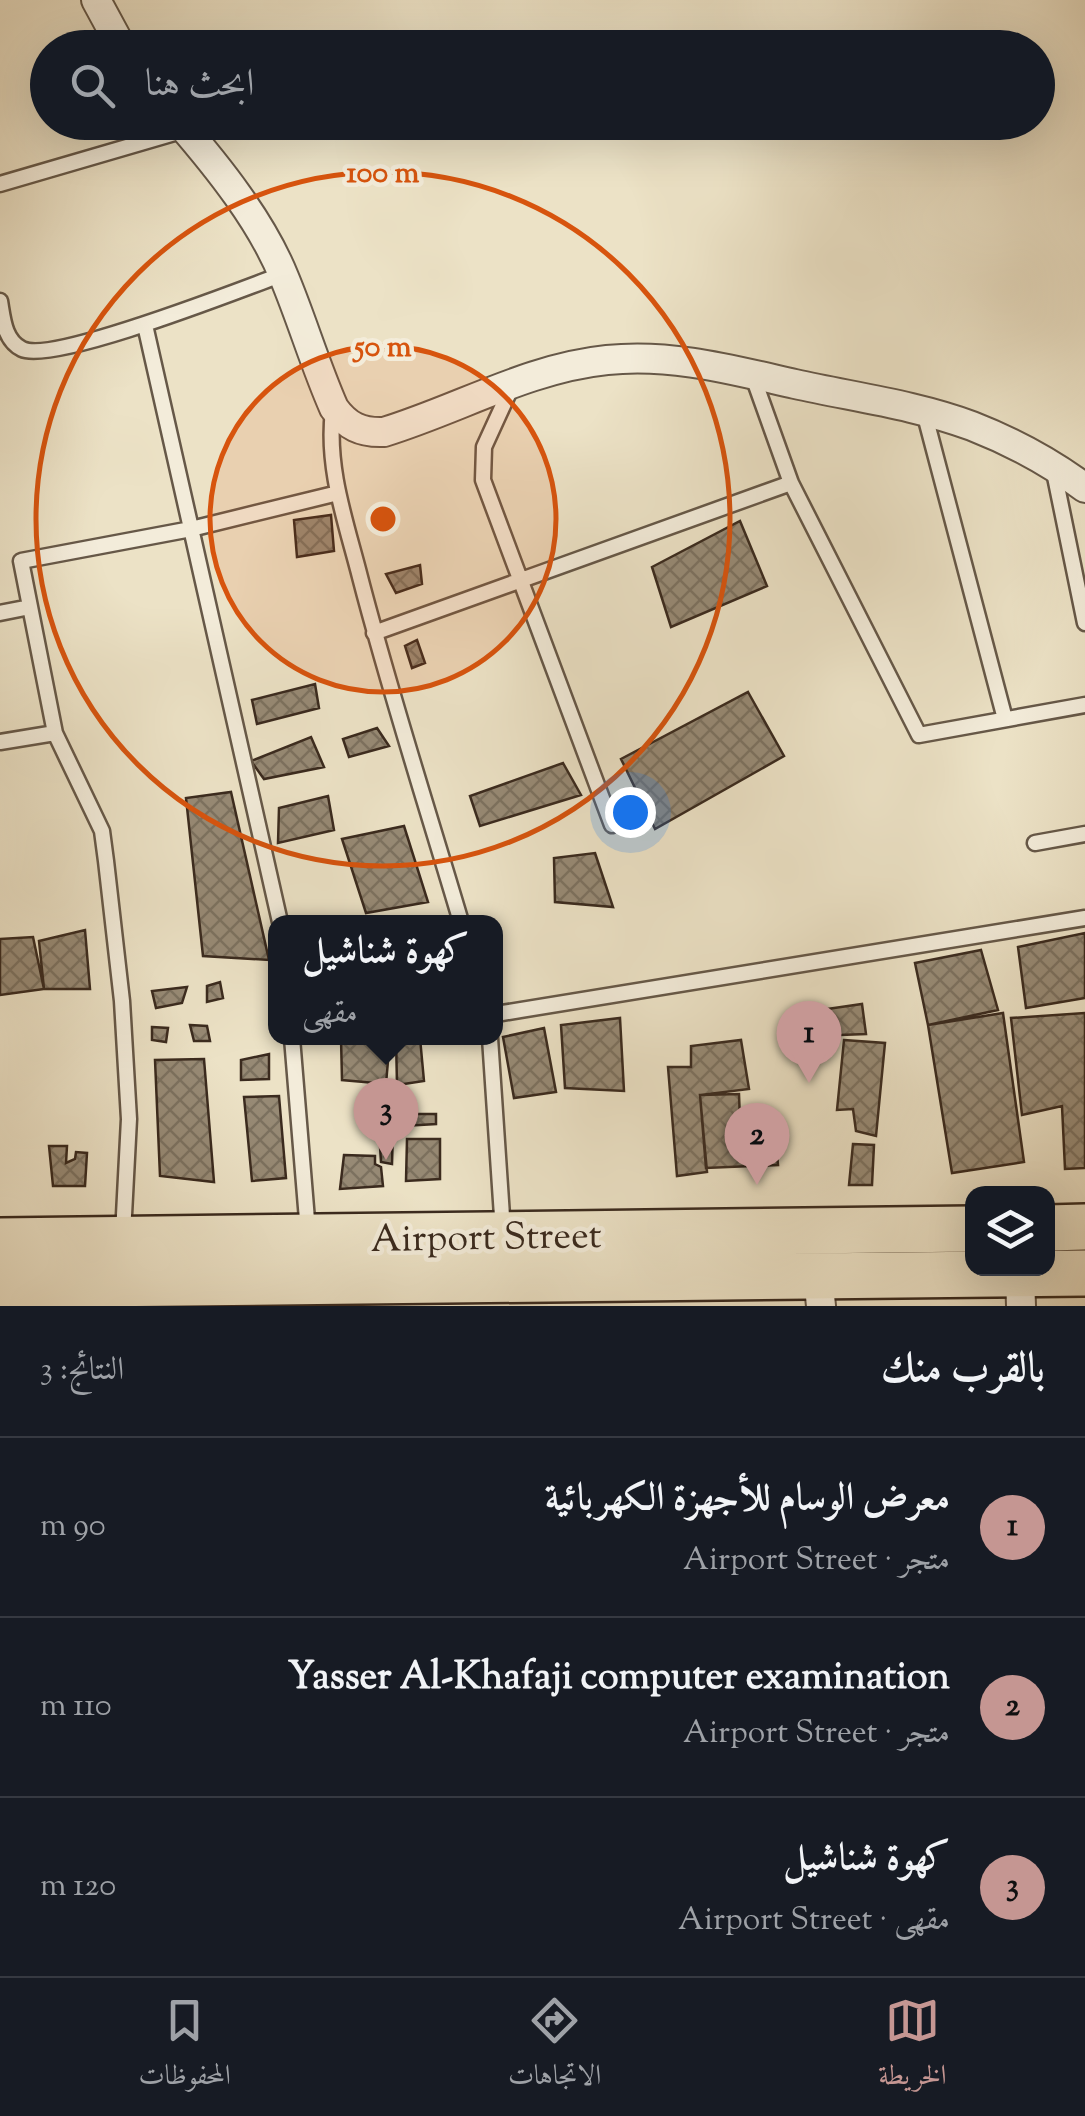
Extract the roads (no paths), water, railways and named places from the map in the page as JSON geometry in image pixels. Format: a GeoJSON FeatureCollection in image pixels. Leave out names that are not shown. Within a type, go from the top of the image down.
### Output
{"type":"FeatureCollection","features":[{"type":"Feature","properties":{"kind":"main road"},"geometry":{"type":"LineString","coordinates":[[1055,1228],[1085,1228]]}},
{"type":"Feature","properties":{"kind":"main road","name":"Airport Street"},"geometry":{"type":"LineString","coordinates":[[0,1241],[965,1229]]}},
{"type":"Feature","properties":{"kind":"main road","name":"Airport Street"},"geometry":{"type":"LineString","coordinates":[[0,1285],[615,1292],[1020,1290],[1085,1273]]}},
{"type":"Feature","properties":{"kind":"street"},"geometry":{"type":"LineString","coordinates":[[96,0],[112,30]]}},
{"type":"Feature","properties":{"kind":"street"},"geometry":{"type":"LineString","coordinates":[[193,140],[255,224],[283,274],[334,408],[354,428],[384,432],[560,368],[607,360],[656,358],[704,364],[924,412],[1012,443],[1084,486]]}},
{"type":"Feature","properties":{"kind":"lane"},"geometry":{"type":"LineString","coordinates":[[0,184],[139,140]]}},
{"type":"Feature","properties":{"kind":"lane"},"geometry":{"type":"LineString","coordinates":[[0,301],[9,337],[33,352],[43,352],[144,325],[283,274]]}},
{"type":"Feature","properties":{"kind":"lane"},"geometry":{"type":"LineString","coordinates":[[144,325],[278,915]]}},
{"type":"Feature","properties":{"kind":"lane"},"geometry":{"type":"LineString","coordinates":[[752,374],[791,482],[919,735],[1085,705]]}},
{"type":"Feature","properties":{"kind":"lane"},"geometry":{"type":"LineString","coordinates":[[513,382],[484,447],[483,480],[612,824]]}},
{"type":"Feature","properties":{"kind":"lane"},"geometry":{"type":"LineString","coordinates":[[334,408],[331,451],[338,493],[374,633],[459,915]]}},
{"type":"Feature","properties":{"kind":"lane"},"geometry":{"type":"LineString","coordinates":[[924,412],[1005,720]]}},
{"type":"Feature","properties":{"kind":"lane"},"geometry":{"type":"LineString","coordinates":[[1053,465],[1085,623]]}},
{"type":"Feature","properties":{"kind":"lane"},"geometry":{"type":"LineString","coordinates":[[374,633],[791,482]]}},
{"type":"Feature","properties":{"kind":"lane"},"geometry":{"type":"LineString","coordinates":[[122,1240],[129,1119],[122,1001],[102,830],[56,733],[20,561],[191,530],[338,493]]}},
{"type":"Feature","properties":{"kind":"lane"},"geometry":{"type":"LineString","coordinates":[[0,613],[30,607]]}},
{"type":"Feature","properties":{"kind":"lane"},"geometry":{"type":"LineString","coordinates":[[0,742],[56,733]]}},
{"type":"Feature","properties":{"kind":"lane"},"geometry":{"type":"LineString","coordinates":[[1035,844],[1085,834]]}},
{"type":"Feature","properties":{"kind":"lane"},"geometry":{"type":"LineString","coordinates":[[503,1013],[1085,918]]}},
{"type":"Feature","properties":{"kind":"lane"},"geometry":{"type":"LineString","coordinates":[[293,1045],[309,1238]]}},
{"type":"Feature","properties":{"kind":"lane"},"geometry":{"type":"LineString","coordinates":[[490,1045],[503,1236]]}},
{"type":"Feature","properties":{"kind":"place","name":"معرض الوسام للأجهزة الكهربائية"},"geometry":{"type":"Point","coordinates":[809,1083]}},
{"type":"Feature","properties":{"kind":"place","name":"كهوة شناشيل"},"geometry":{"type":"Point","coordinates":[386,1160]}},
{"type":"Feature","properties":{"kind":"place","name":"Yasser Al-Khafaji computer examination"},"geometry":{"type":"Point","coordinates":[757,1185]}}]}
